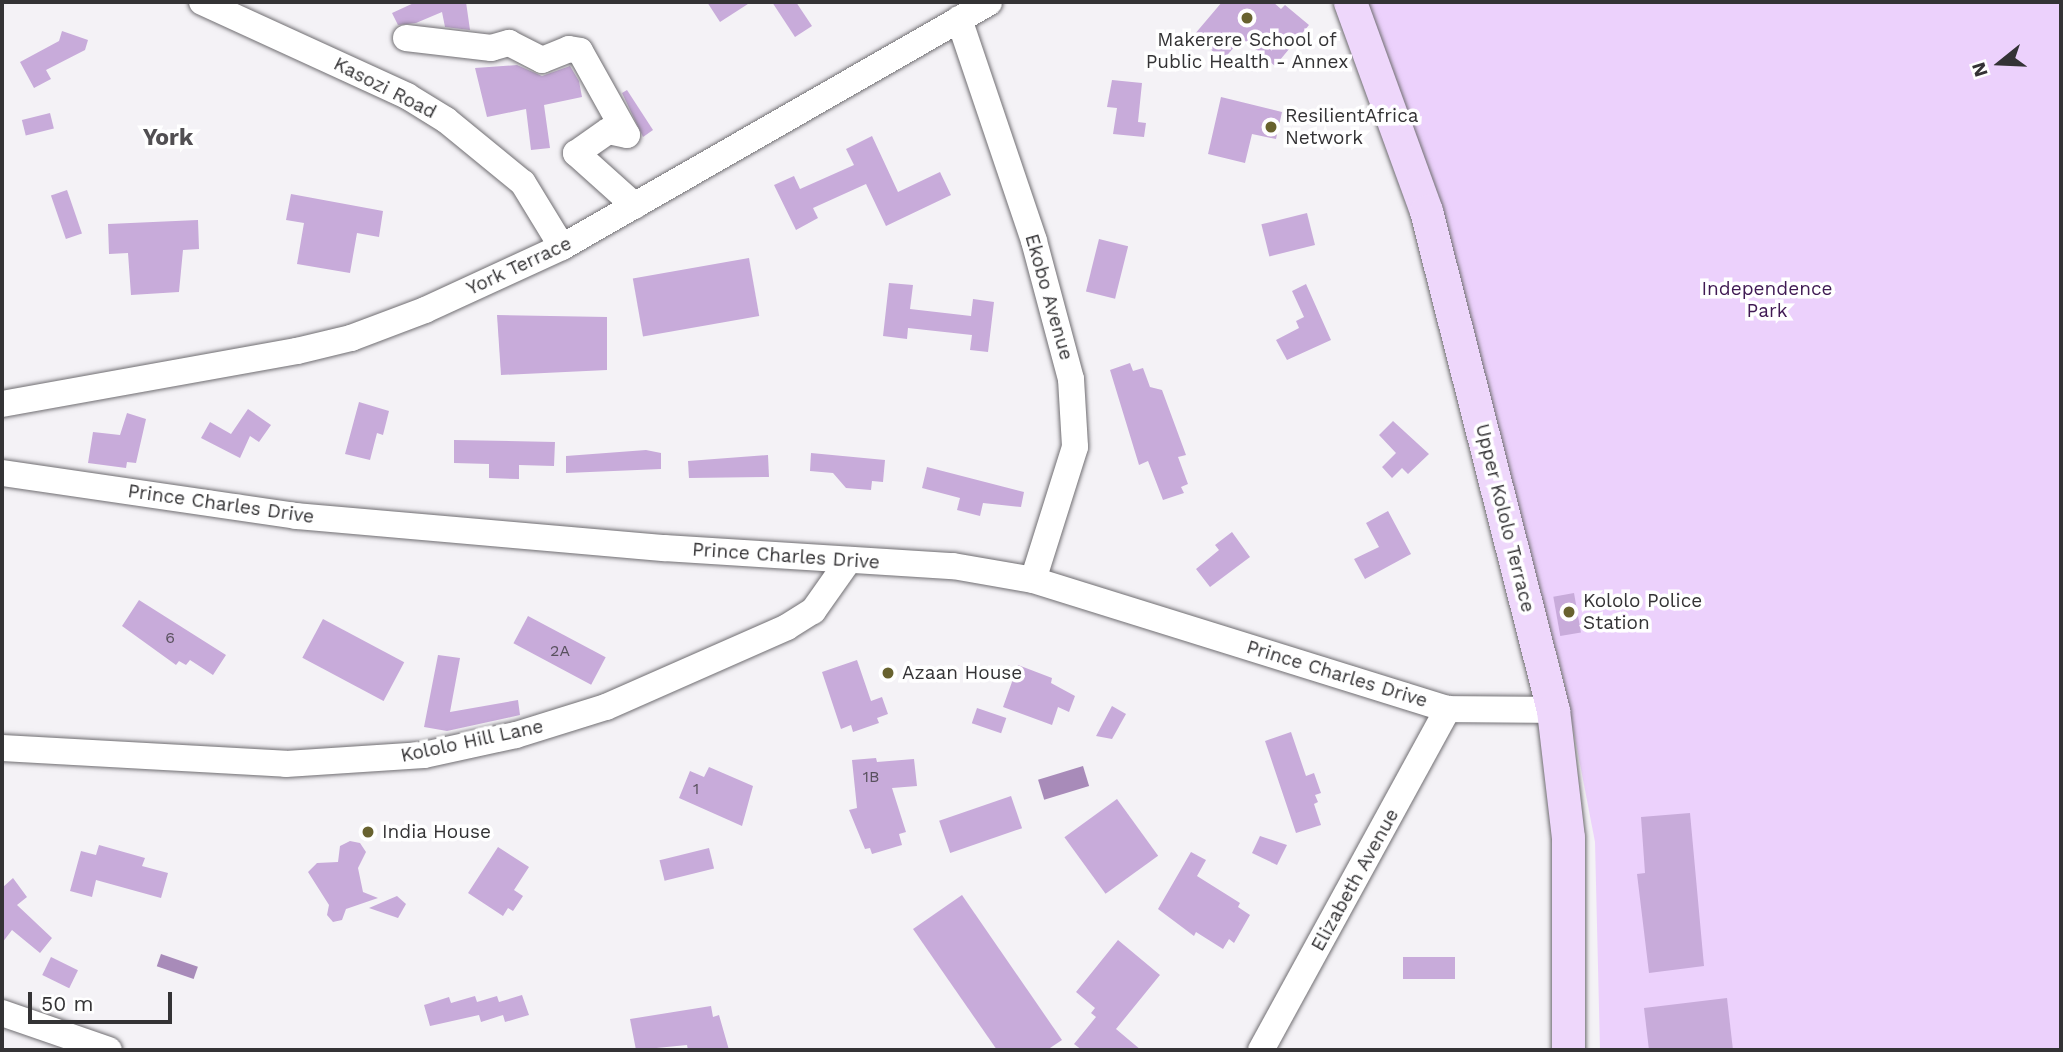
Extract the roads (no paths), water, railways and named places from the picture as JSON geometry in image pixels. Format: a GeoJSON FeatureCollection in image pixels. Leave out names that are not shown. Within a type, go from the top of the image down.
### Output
{"type":"FeatureCollection","features":[{"type":"Feature","properties":{"kind":"main road","name":"Upper Kololo Terrace"},"geometry":{"type":"LineString","coordinates":[[1350,2],[1426,211],[1553,710],[1568,837],[1568,1050]]}},
{"type":"Feature","properties":{"kind":"street","name":"Kasozi Road"},"geometry":{"type":"LineString","coordinates":[[202,2],[407,96],[446,120],[523,183],[562,247]]}},
{"type":"Feature","properties":{"kind":"street","name":"York Terrace"},"geometry":{"type":"LineString","coordinates":[[2,404],[147,380],[351,338],[562,247],[989,2]]}},
{"type":"Feature","properties":{"kind":"street","name":"Ekobo Avenue"},"geometry":{"type":"LineString","coordinates":[[959,19],[1034,241],[1072,379],[1075,447],[1033,580]]}},
{"type":"Feature","properties":{"kind":"street"},"geometry":{"type":"LineString","coordinates":[[406,38],[491,48],[509,43],[542,60],[569,49],[580,51],[627,135],[608,131],[576,153],[635,206]]}},
{"type":"Feature","properties":{"kind":"street","name":"Prince Charles Drive"},"geometry":{"type":"LineString","coordinates":[[2,474],[296,516],[805,557],[953,566],[1033,580],[1448,709],[1553,710]]}},
{"type":"Feature","properties":{"kind":"street"},"geometry":{"type":"LineString","coordinates":[[805,557],[818,589],[813,611]]}},
{"type":"Feature","properties":{"kind":"street","name":"Kololo Hill Lane"},"geometry":{"type":"LineString","coordinates":[[2,748],[286,764],[424,755],[516,735],[606,707],[813,611],[849,560]]}},
{"type":"Feature","properties":{"kind":"street","name":"Elizabeth Avenue"},"geometry":{"type":"LineString","coordinates":[[1261,1050],[1448,709]]}},
{"type":"Feature","properties":{"kind":"street"},"geometry":{"type":"LineString","coordinates":[[2,1013],[109,1050]]}},
{"type":"Feature","properties":{"kind":"place","name":"Makerere School of Public Health - Annex"},"geometry":{"type":"Point","coordinates":[1247,18]}},
{"type":"Feature","properties":{"kind":"place","name":"ResilientAfrica Network"},"geometry":{"type":"Point","coordinates":[1271,127]}},
{"type":"Feature","properties":{"kind":"place","name":"Kololo Police Station"},"geometry":{"type":"Point","coordinates":[1569,612]}},
{"type":"Feature","properties":{"kind":"place","name":"Azaan House"},"geometry":{"type":"Point","coordinates":[888,673]}},
{"type":"Feature","properties":{"kind":"place","name":"India House"},"geometry":{"type":"Point","coordinates":[368,832]}},
{"type":"Feature","properties":{"kind":"district","name":"York"},"geometry":{"type":"Point","coordinates":[168,138]}},
{"type":"Feature","properties":{"kind":"park label","name":"Independence Park"},"geometry":{"type":"Point","coordinates":[1767,300]}}]}
